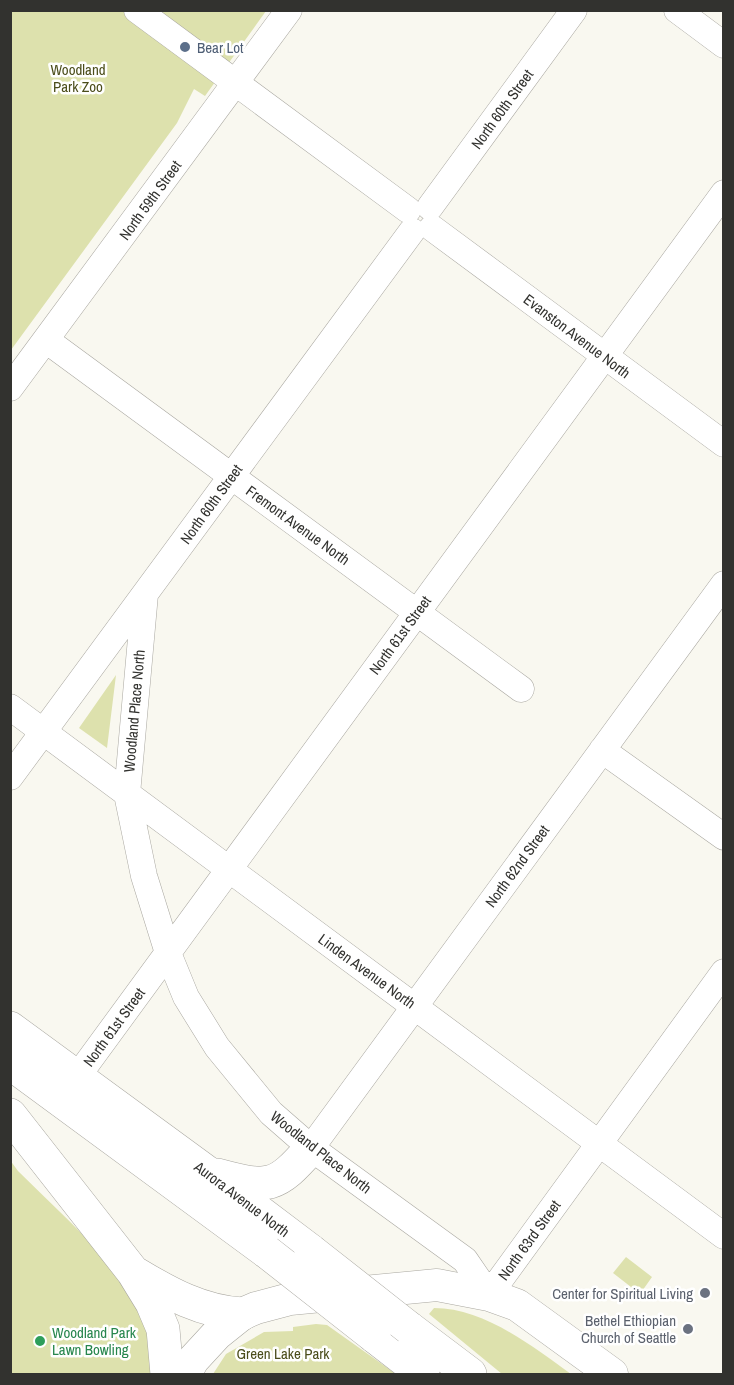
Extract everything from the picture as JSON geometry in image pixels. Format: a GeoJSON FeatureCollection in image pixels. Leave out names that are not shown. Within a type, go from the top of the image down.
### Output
{"type":"FeatureCollection","features":[{"type":"Feature","properties":{"kind":"highway","name":"Aurora Avenue North"},"geometry":{"type":"LineString","coordinates":[[10,1028],[208,1173],[470,1374]]}},
{"type":"Feature","properties":{"kind":"highway","name":"Aurora Avenue North"},"geometry":{"type":"LineString","coordinates":[[10,1063],[267,1252],[423,1374]]}},
{"type":"Feature","properties":{"kind":"highway"},"geometry":{"type":"LineString","coordinates":[[10,1115],[133,1272],[158,1315],[165,1343],[167,1374]]}},
{"type":"Feature","properties":{"kind":"highway"},"geometry":{"type":"LineString","coordinates":[[208,1173],[249,1183],[272,1182],[280,1180],[287,1174],[311,1148]]}},
{"type":"Feature","properties":{"kind":"highway"},"geometry":{"type":"LineString","coordinates":[[133,1272],[187,1301],[208,1309],[242,1314]]}},
{"type":"Feature","properties":{"kind":"main road","name":"North 63rd Street"},"geometry":{"type":"LineString","coordinates":[[185,1374],[204,1346],[225,1326],[242,1314],[269,1304],[290,1299],[437,1285],[489,1294]]}},
{"type":"Feature","properties":{"kind":"main road"},"geometry":{"type":"LineString","coordinates":[[489,1294],[517,1305],[612,1374]]}},
{"type":"Feature","properties":{"kind":"street","name":"Evanston Avenue North"},"geometry":{"type":"LineString","coordinates":[[137,10],[723,444]]}},
{"type":"Feature","properties":{"kind":"street","name":"North 59th Street"},"geometry":{"type":"LineString","coordinates":[[10,388],[289,10]]}},
{"type":"Feature","properties":{"kind":"street","name":"North 60th Street"},"geometry":{"type":"LineString","coordinates":[[10,777],[574,10]]}},
{"type":"Feature","properties":{"kind":"street"},"geometry":{"type":"LineString","coordinates":[[677,10],[723,45]]}},
{"type":"Feature","properties":{"kind":"street","name":"North 61st Street"},"geometry":{"type":"LineString","coordinates":[[78,1077],[723,193]]}},
{"type":"Feature","properties":{"kind":"street","name":"Fremont Avenue North"},"geometry":{"type":"LineString","coordinates":[[46,340],[521,689]]}},
{"type":"Feature","properties":{"kind":"street","name":"North 62nd Street"},"geometry":{"type":"LineString","coordinates":[[311,1148],[723,584]]}},
{"type":"Feature","properties":{"kind":"street","name":"Woodland Place North"},"geometry":{"type":"LineString","coordinates":[[145,594],[127,794],[144,876],[168,953],[186,997],[217,1047],[270,1113],[311,1148],[465,1260],[489,1294]]}},
{"type":"Feature","properties":{"kind":"street","name":"Linden Avenue North"},"geometry":{"type":"LineString","coordinates":[[10,707],[723,1236]]}},
{"type":"Feature","properties":{"kind":"street"},"geometry":{"type":"LineString","coordinates":[[602,750],[723,837]]}},
{"type":"Feature","properties":{"kind":"street","name":"North 63rd Street"},"geometry":{"type":"LineString","coordinates":[[489,1294],[723,972]]}},
{"type":"Feature","properties":{"kind":"green space","name":"Woodland Park Zoo"},"geometry":{"type":"Polygon","coordinates":[[[11,11],[266,11],[205,96],[194,89],[177,123],[11,350],[11,11]]]}},
{"type":"Feature","properties":{"kind":"green space"},"geometry":{"type":"Polygon","coordinates":[[[116,675],[107,748],[79,728],[116,675]]]}},
{"type":"Feature","properties":{"kind":"green space"},"geometry":{"type":"Polygon","coordinates":[[[10,1160],[18,1171],[98,1252],[126,1288],[145,1323],[152,1374],[11,1374],[10,1160]]]}},
{"type":"Feature","properties":{"kind":"green space"},"geometry":{"type":"Polygon","coordinates":[[[626,1257],[652,1277],[640,1294],[613,1273],[626,1257]]]}},
{"type":"Feature","properties":{"kind":"green space"},"geometry":{"type":"Polygon","coordinates":[[[434,1308],[471,1314],[507,1330],[571,1374],[502,1374],[429,1314],[434,1308]]]}},
{"type":"Feature","properties":{"kind":"green space","name":"Green Lake Park"},"geometry":{"type":"Polygon","coordinates":[[[327,1325],[396,1374],[213,1374],[226,1354],[264,1332],[293,1331],[293,1327],[327,1325]]]}},
{"type":"Feature","properties":{"kind":"place","name":"Bear Lot"},"geometry":{"type":"Point","coordinates":[185,47]}},
{"type":"Feature","properties":{"kind":"place","name":"Center for Spiritual Living"},"geometry":{"type":"Point","coordinates":[705,1293]}},
{"type":"Feature","properties":{"kind":"place","name":"Bethel Ethiopian Church of Seattle"},"geometry":{"type":"Point","coordinates":[688,1329]}},
{"type":"Feature","properties":{"kind":"place","name":"Woodland Park Lawn Bowling"},"geometry":{"type":"Point","coordinates":[40,1341]}}]}
